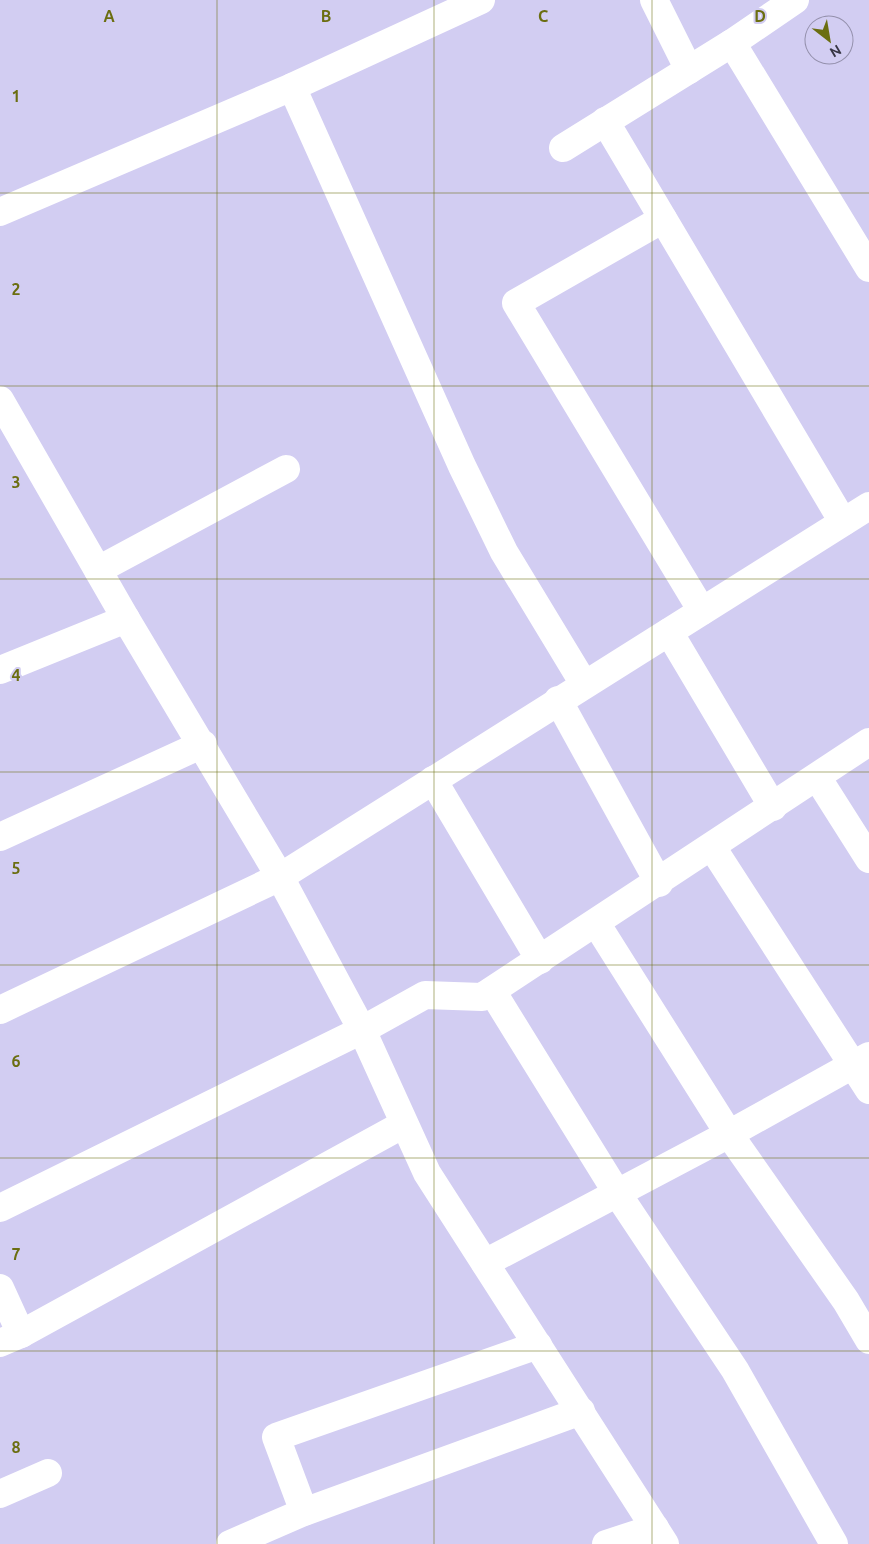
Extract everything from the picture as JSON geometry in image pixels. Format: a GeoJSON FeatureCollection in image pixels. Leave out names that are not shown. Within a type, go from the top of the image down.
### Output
{"type":"FeatureCollection","features":[{"type":"Feature","properties":{"kind":"street"},"geometry":{"type":"LineString","coordinates":[[0,212],[292,87],[481,0]]}},
{"type":"Feature","properties":{"kind":"street"},"geometry":{"type":"LineString","coordinates":[[654,0],[689,70]]}},
{"type":"Feature","properties":{"kind":"street"},"geometry":{"type":"LineString","coordinates":[[563,148],[732,43],[795,0]]}},
{"type":"Feature","properties":{"kind":"street"},"geometry":{"type":"LineString","coordinates":[[732,43],[869,268]]}},
{"type":"Feature","properties":{"kind":"street"},"geometry":{"type":"LineString","coordinates":[[292,87],[462,466],[504,552],[584,684]]}},
{"type":"Feature","properties":{"kind":"street"},"geometry":{"type":"LineString","coordinates":[[606,121],[843,522]]}},
{"type":"Feature","properties":{"kind":"street"},"geometry":{"type":"LineString","coordinates":[[663,219],[516,303],[702,611]]}},
{"type":"Feature","properties":{"kind":"street"},"geometry":{"type":"LineString","coordinates":[[0,400],[126,619],[203,744],[280,877],[362,1030],[427,1173],[660,1536],[606,1544]]}},
{"type":"Feature","properties":{"kind":"street"},"geometry":{"type":"LineString","coordinates":[[98,570],[286,469]]}},
{"type":"Feature","properties":{"kind":"street"},"geometry":{"type":"LineString","coordinates":[[0,1010],[280,877],[558,700],[869,506]]}},
{"type":"Feature","properties":{"kind":"street"},"geometry":{"type":"LineString","coordinates":[[0,670],[126,619]]}},
{"type":"Feature","properties":{"kind":"street"},"geometry":{"type":"LineString","coordinates":[[669,632],[773,807]]}},
{"type":"Feature","properties":{"kind":"street"},"geometry":{"type":"LineString","coordinates":[[558,700],[659,882]]}},
{"type":"Feature","properties":{"kind":"street"},"geometry":{"type":"LineString","coordinates":[[0,1208],[362,1030],[425,995],[482,997],[869,742]]}},
{"type":"Feature","properties":{"kind":"street"},"geometry":{"type":"LineString","coordinates":[[0,837],[203,744]]}},
{"type":"Feature","properties":{"kind":"street"},"geometry":{"type":"LineString","coordinates":[[817,777],[869,859]]}},
{"type":"Feature","properties":{"kind":"street"},"geometry":{"type":"LineString","coordinates":[[433,780],[540,960]]}},
{"type":"Feature","properties":{"kind":"street"},"geometry":{"type":"LineString","coordinates":[[712,847],[861,1061],[869,1090]]}},
{"type":"Feature","properties":{"kind":"street"},"geometry":{"type":"LineString","coordinates":[[596,923],[728,1134],[846,1301],[869,1340]]}},
{"type":"Feature","properties":{"kind":"street"},"geometry":{"type":"LineString","coordinates":[[492,991],[617,1193],[736,1370],[834,1544]]}},
{"type":"Feature","properties":{"kind":"street"},"geometry":{"type":"LineString","coordinates":[[485,1263],[861,1061]]}},
{"type":"Feature","properties":{"kind":"street"},"geometry":{"type":"LineString","coordinates":[[0,1288],[11,1338],[404,1124]]}},
{"type":"Feature","properties":{"kind":"street"},"geometry":{"type":"LineString","coordinates":[[304,1512],[276,1437],[538,1345]]}},
{"type":"Feature","properties":{"kind":"street"},"geometry":{"type":"LineString","coordinates":[[230,1544],[304,1512],[581,1411]]}},
{"type":"Feature","properties":{"kind":"street"},"geometry":{"type":"LineString","coordinates":[[0,1494],[48,1473]]}}]}
